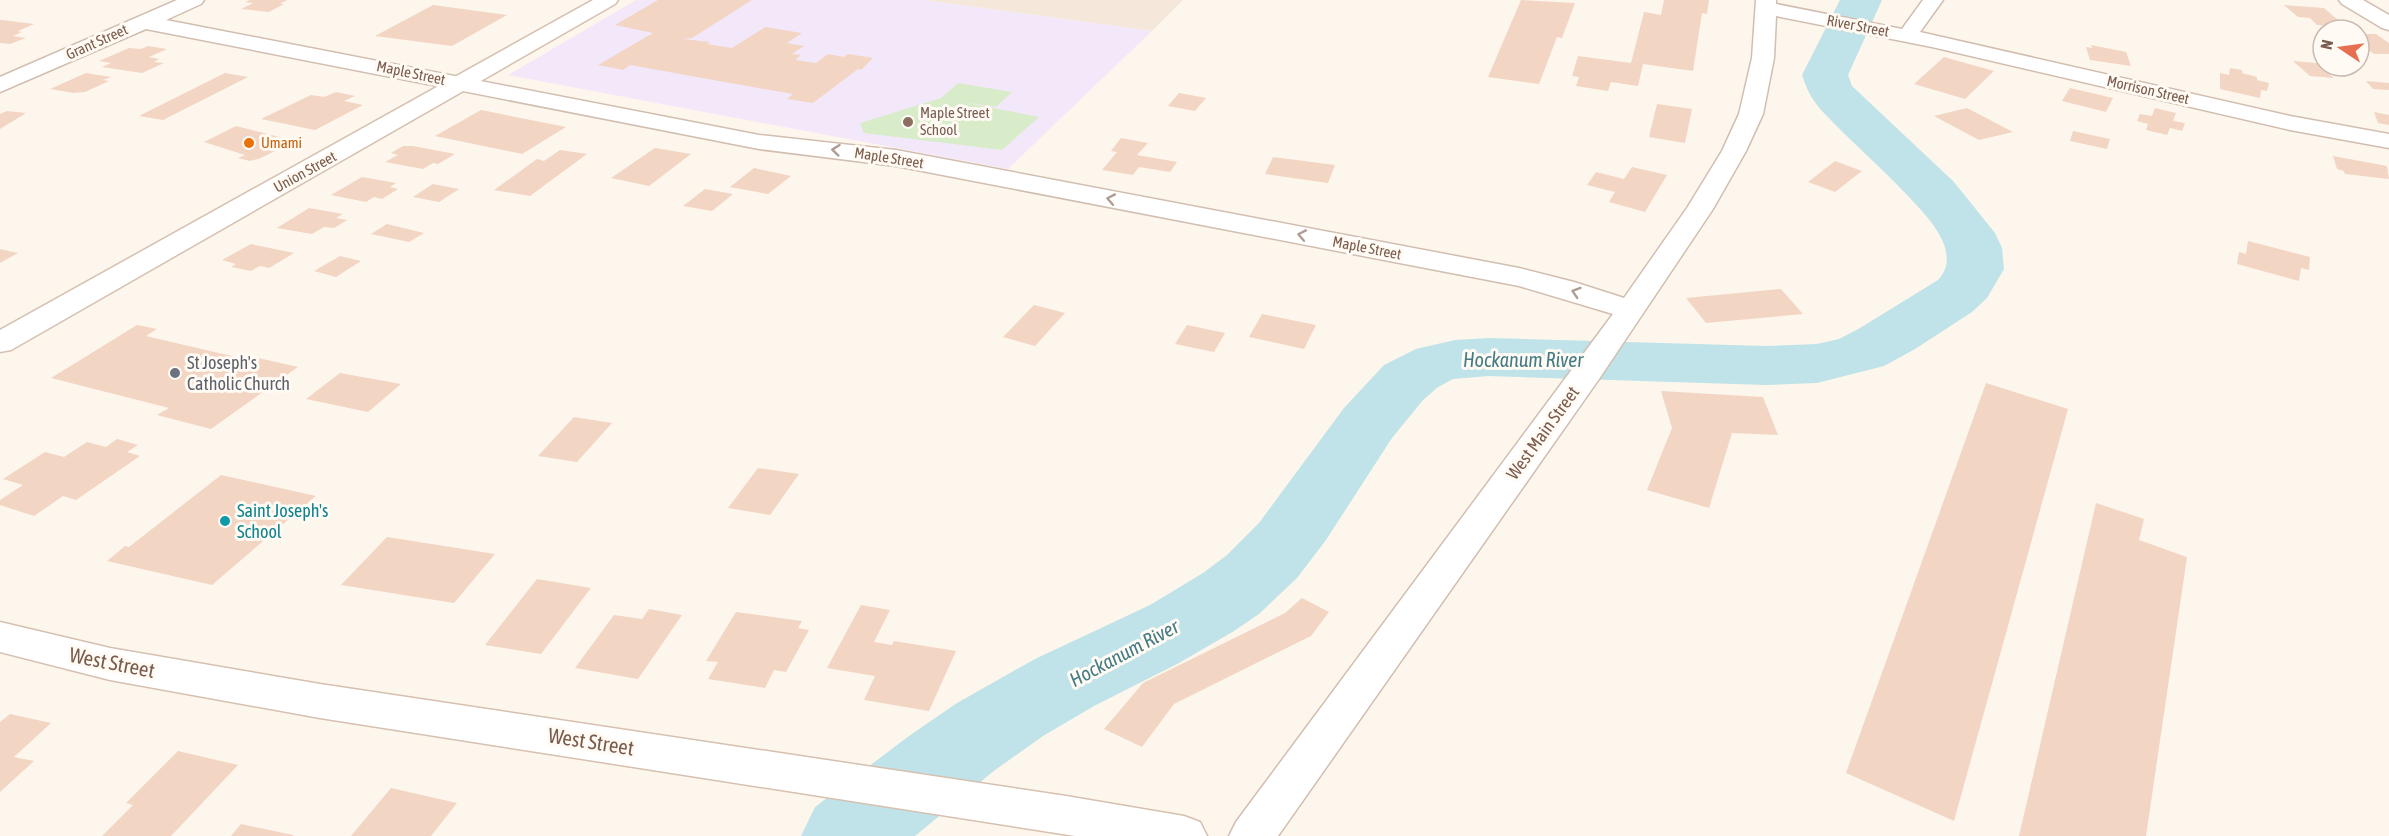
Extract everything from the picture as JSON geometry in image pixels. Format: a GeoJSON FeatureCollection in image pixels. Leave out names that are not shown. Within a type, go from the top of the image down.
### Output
{"type":"FeatureCollection","features":[{"type":"Feature","properties":{"kind":"street","name":"Grant Street"},"geometry":{"type":"LineString","coordinates":[[0,85],[194,0]]}},
{"type":"Feature","properties":{"kind":"street","name":"Union Street"},"geometry":{"type":"LineString","coordinates":[[0,343],[608,0]]}},
{"type":"Feature","properties":{"kind":"street","name":"River Street"},"geometry":{"type":"LineString","coordinates":[[1766,4],[1821,19],[1907,36],[1933,0]]}},
{"type":"Feature","properties":{"kind":"street"},"geometry":{"type":"LineString","coordinates":[[2349,0],[2389,24]]}},
{"type":"Feature","properties":{"kind":"street","name":"West Main Street"},"geometry":{"type":"LineString","coordinates":[[1252,836],[1598,357],[1700,209],[1752,114],[1760,77],[1766,4]]}},
{"type":"Feature","properties":{"kind":"street","name":"Maple Street"},"geometry":{"type":"LineString","coordinates":[[143,22],[759,142],[896,158],[1484,270],[1539,281],[1631,310]]}},
{"type":"Feature","properties":{"kind":"street","name":"Morrison Street"},"geometry":{"type":"LineString","coordinates":[[1907,36],[2290,123],[2389,141]]}},
{"type":"Feature","properties":{"kind":"street","name":"West Street"},"geometry":{"type":"LineString","coordinates":[[0,637],[110,664],[287,695],[1184,836]]}},
{"type":"Feature","properties":{"kind":"shaded area","name":"Maple Street School"},"geometry":{"type":"Polygon","coordinates":[[[636,0],[923,0],[1152,31],[1008,169],[508,75],[636,0]]]}},
{"type":"Feature","properties":{"kind":"shaded area"},"geometry":{"type":"Polygon","coordinates":[[[923,0],[1183,0],[1152,31],[923,0]]]}},
{"type":"Feature","properties":{"kind":"green space"},"geometry":{"type":"Polygon","coordinates":[[[958,83],[1012,92],[996,107],[963,102],[1039,117],[1002,150],[864,133],[860,123],[941,98],[958,83]]]}},
{"type":"Feature","properties":{"kind":"building"},"geometry":{"type":"Polygon","coordinates":[[[287,0],[269,12],[241,9],[253,3],[245,2],[287,0]]]}},
{"type":"Feature","properties":{"kind":"building"},"geometry":{"type":"Polygon","coordinates":[[[658,0],[752,0],[692,38],[683,39],[710,42],[707,44],[732,48],[765,27],[802,33],[787,43],[804,46],[792,54],[801,55],[795,60],[816,63],[828,54],[873,58],[861,70],[858,69],[813,103],[787,99],[793,94],[630,65],[623,70],[598,65],[653,33],[615,25],[658,0]]]}},
{"type":"Feature","properties":{"kind":"building"},"geometry":{"type":"Polygon","coordinates":[[[1521,0],[1575,3],[1562,38],[1557,37],[1539,84],[1488,77],[1521,0]]]}},
{"type":"Feature","properties":{"kind":"building"},"geometry":{"type":"Polygon","coordinates":[[[1664,0],[1709,0],[1707,14],[1702,13],[1693,71],[1643,64],[1638,86],[1611,82],[1608,91],[1576,86],[1579,77],[1572,76],[1578,56],[1631,63],[1644,12],[1661,15],[1664,0]]]}},
{"type":"Feature","properties":{"kind":"building"},"geometry":{"type":"Polygon","coordinates":[[[433,5],[507,15],[452,46],[375,36],[433,5]]]}},
{"type":"Feature","properties":{"kind":"building"},"geometry":{"type":"Polygon","coordinates":[[[2284,5],[2324,8],[2336,18],[2311,19],[2298,17],[2284,5]]]}},
{"type":"Feature","properties":{"kind":"building"},"geometry":{"type":"Polygon","coordinates":[[[0,20],[34,24],[18,31],[22,32],[13,36],[26,38],[10,44],[0,43],[0,20]]]}},
{"type":"Feature","properties":{"kind":"building"},"geometry":{"type":"Polygon","coordinates":[[[2371,34],[2376,34],[2389,43],[2389,54],[2374,54],[2371,52],[2371,34]]]}},
{"type":"Feature","properties":{"kind":"building"},"geometry":{"type":"Polygon","coordinates":[[[2091,45],[2126,52],[2131,66],[2090,60],[2086,47],[2092,48],[2091,45]]]}},
{"type":"Feature","properties":{"kind":"building"},"geometry":{"type":"Polygon","coordinates":[[[148,46],[167,49],[149,57],[159,59],[154,62],[164,63],[142,73],[102,67],[111,63],[99,61],[129,48],[141,49],[148,46]]]}},
{"type":"Feature","properties":{"kind":"building"},"geometry":{"type":"Polygon","coordinates":[[[1944,57],[1994,71],[1965,99],[1914,84],[1944,57]]]}},
{"type":"Feature","properties":{"kind":"building"},"geometry":{"type":"Polygon","coordinates":[[[2293,61],[2311,62],[2310,76],[2293,61]]]}},
{"type":"Feature","properties":{"kind":"building"},"geometry":{"type":"Polygon","coordinates":[[[2230,68],[2242,70],[2242,73],[2269,83],[2267,91],[2261,90],[2260,98],[2220,89],[2220,73],[2229,75],[2230,68]]]}},
{"type":"Feature","properties":{"kind":"building"},"geometry":{"type":"Polygon","coordinates":[[[86,73],[111,77],[103,80],[109,81],[85,92],[74,93],[50,89],[86,73]]]}},
{"type":"Feature","properties":{"kind":"building"},"geometry":{"type":"Polygon","coordinates":[[[225,73],[248,77],[163,120],[139,116],[225,73]]]}},
{"type":"Feature","properties":{"kind":"building"},"geometry":{"type":"Polygon","coordinates":[[[2366,81],[2389,83],[2389,90],[2373,89],[2366,81]]]}},
{"type":"Feature","properties":{"kind":"building"},"geometry":{"type":"Polygon","coordinates":[[[2070,88],[2113,98],[2106,112],[2062,101],[2070,88]]]}},
{"type":"Feature","properties":{"kind":"building"},"geometry":{"type":"Polygon","coordinates":[[[336,92],[355,96],[344,101],[363,105],[315,130],[261,119],[311,95],[324,97],[336,92]]]}},
{"type":"Feature","properties":{"kind":"building"},"geometry":{"type":"Polygon","coordinates":[[[1179,93],[1206,98],[1195,111],[1168,106],[1179,93]]]}},
{"type":"Feature","properties":{"kind":"building"},"geometry":{"type":"Polygon","coordinates":[[[1657,104],[1692,109],[1685,143],[1649,137],[1657,104]]]}},
{"type":"Feature","properties":{"kind":"building"},"geometry":{"type":"Polygon","coordinates":[[[1967,108],[2013,132],[1979,140],[1934,116],[1967,108]]]}},
{"type":"Feature","properties":{"kind":"building"},"geometry":{"type":"Polygon","coordinates":[[[2155,108],[2176,113],[2173,121],[2185,123],[2182,131],[2170,128],[2167,135],[2146,130],[2148,124],[2137,121],[2140,114],[2152,116],[2155,108]]]}},
{"type":"Feature","properties":{"kind":"building"},"geometry":{"type":"Polygon","coordinates":[[[481,110],[566,127],[522,154],[435,136],[481,110]]]}},
{"type":"Feature","properties":{"kind":"building"},"geometry":{"type":"Polygon","coordinates":[[[7,111],[26,113],[0,129],[0,114],[7,111]]]}},
{"type":"Feature","properties":{"kind":"building"},"geometry":{"type":"Polygon","coordinates":[[[2374,112],[2389,115],[2389,125],[2378,123],[2374,112]]]}},
{"type":"Feature","properties":{"kind":"building"},"geometry":{"type":"Polygon","coordinates":[[[236,126],[295,141],[250,161],[238,158],[245,155],[204,142],[236,126]]]}},
{"type":"Feature","properties":{"kind":"building"},"geometry":{"type":"Polygon","coordinates":[[[2073,131],[2110,139],[2107,149],[2070,141],[2073,131]]]}},
{"type":"Feature","properties":{"kind":"building"},"geometry":{"type":"Polygon","coordinates":[[[1121,138],[1148,143],[1137,155],[1177,162],[1170,172],[1139,167],[1133,175],[1102,170],[1117,152],[1111,151],[1121,138]]]}},
{"type":"Feature","properties":{"kind":"building"},"geometry":{"type":"Polygon","coordinates":[[[403,146],[455,154],[438,164],[433,163],[423,169],[385,162],[398,155],[391,153],[403,146]]]}},
{"type":"Feature","properties":{"kind":"building"},"geometry":{"type":"Polygon","coordinates":[[[655,148],[691,154],[649,186],[611,178],[655,148]]]}},
{"type":"Feature","properties":{"kind":"building"},"geometry":{"type":"Polygon","coordinates":[[[560,150],[587,154],[530,196],[494,190],[537,159],[544,161],[560,150]]]}},
{"type":"Feature","properties":{"kind":"building"},"geometry":{"type":"Polygon","coordinates":[[[2333,156],[2387,166],[2389,179],[2345,174],[2344,171],[2337,169],[2333,156]]]}},
{"type":"Feature","properties":{"kind":"building"},"geometry":{"type":"Polygon","coordinates":[[[1273,157],[1335,165],[1328,183],[1265,174],[1273,157]]]}},
{"type":"Feature","properties":{"kind":"building"},"geometry":{"type":"Polygon","coordinates":[[[1835,161],[1862,171],[1835,192],[1808,182],[1835,161]]]}},
{"type":"Feature","properties":{"kind":"building"},"geometry":{"type":"Polygon","coordinates":[[[1632,167],[1667,175],[1645,212],[1609,202],[1615,192],[1587,185],[1596,172],[1624,179],[1632,167]]]}},
{"type":"Feature","properties":{"kind":"building"},"geometry":{"type":"Polygon","coordinates":[[[754,168],[791,176],[768,194],[730,187],[754,168]]]}},
{"type":"Feature","properties":{"kind":"building"},"geometry":{"type":"Polygon","coordinates":[[[362,177],[396,183],[390,187],[398,189],[382,199],[374,197],[366,202],[331,195],[362,177]]]}},
{"type":"Feature","properties":{"kind":"building"},"geometry":{"type":"Polygon","coordinates":[[[433,184],[459,189],[439,202],[413,197],[433,184]]]}},
{"type":"Feature","properties":{"kind":"building"},"geometry":{"type":"Polygon","coordinates":[[[705,189],[733,194],[712,211],[683,206],[705,189]]]}},
{"type":"Feature","properties":{"kind":"building"},"geometry":{"type":"Polygon","coordinates":[[[309,208],[343,214],[336,218],[347,220],[334,228],[324,227],[312,234],[277,228],[309,208]]]}},
{"type":"Feature","properties":{"kind":"building"},"geometry":{"type":"Polygon","coordinates":[[[387,224],[424,233],[409,242],[371,234],[387,224]]]}},
{"type":"Feature","properties":{"kind":"building"},"geometry":{"type":"Polygon","coordinates":[[[2248,241],[2310,257],[2309,270],[2301,268],[2299,281],[2237,264],[2239,252],[2246,254],[2248,241]]]}},
{"type":"Feature","properties":{"kind":"building"},"geometry":{"type":"Polygon","coordinates":[[[251,244],[294,253],[269,268],[260,266],[251,271],[231,267],[236,264],[222,260],[251,244]]]}},
{"type":"Feature","properties":{"kind":"building"},"geometry":{"type":"Polygon","coordinates":[[[0,249],[18,253],[0,263],[0,249]]]}},
{"type":"Feature","properties":{"kind":"building"},"geometry":{"type":"Polygon","coordinates":[[[340,256],[361,261],[336,277],[314,271],[340,256]]]}},
{"type":"Feature","properties":{"kind":"building"},"geometry":{"type":"Polygon","coordinates":[[[1781,289],[1803,314],[1706,323],[1686,298],[1781,289]]]}},
{"type":"Feature","properties":{"kind":"building"},"geometry":{"type":"Polygon","coordinates":[[[1034,305],[1065,313],[1035,346],[1003,337],[1034,305]]]}},
{"type":"Feature","properties":{"kind":"building"},"geometry":{"type":"Polygon","coordinates":[[[1262,314],[1316,325],[1304,349],[1249,337],[1262,314]]]}},
{"type":"Feature","properties":{"kind":"building","name":"St Joseph's Catholic Church"},"geometry":{"type":"Polygon","coordinates":[[[137,325],[157,329],[146,336],[240,358],[245,355],[298,367],[211,429],[157,415],[169,408],[51,378],[137,325]]]}},
{"type":"Feature","properties":{"kind":"building"},"geometry":{"type":"Polygon","coordinates":[[[1187,325],[1225,333],[1214,352],[1175,344],[1187,325]]]}},
{"type":"Feature","properties":{"kind":"building"},"geometry":{"type":"Polygon","coordinates":[[[340,373],[401,384],[368,412],[306,399],[340,373]]]}},
{"type":"Feature","properties":{"kind":"building"},"geometry":{"type":"Polygon","coordinates":[[[1986,383],[2068,409],[1954,821],[1846,773],[1986,383]]]}},
{"type":"Feature","properties":{"kind":"building"},"geometry":{"type":"Polygon","coordinates":[[[1661,391],[1763,397],[1778,435],[1732,433],[1709,508],[1647,490],[1672,428],[1661,391]]]}},
{"type":"Feature","properties":{"kind":"building"},"geometry":{"type":"Polygon","coordinates":[[[574,417],[612,423],[577,462],[538,456],[574,417]]]}},
{"type":"Feature","properties":{"kind":"building"},"geometry":{"type":"Polygon","coordinates":[[[117,439],[138,445],[127,452],[140,456],[76,500],[63,496],[34,516],[0,505],[0,500],[23,485],[3,479],[45,452],[64,457],[87,442],[106,447],[117,439]]]}},
{"type":"Feature","properties":{"kind":"building"},"geometry":{"type":"Polygon","coordinates":[[[758,468],[799,474],[770,515],[728,508],[758,468]]]}},
{"type":"Feature","properties":{"kind":"building","name":"Saint Joseph's School"},"geometry":{"type":"Polygon","coordinates":[[[221,475],[316,496],[212,585],[107,561],[125,546],[129,547],[221,475]]]}},
{"type":"Feature","properties":{"kind":"building"},"geometry":{"type":"Polygon","coordinates":[[[2096,503],[2144,519],[2139,540],[2187,557],[2146,836],[2019,836],[2096,503]]]}},
{"type":"Feature","properties":{"kind":"building"},"geometry":{"type":"Polygon","coordinates":[[[387,537],[495,554],[454,603],[341,585],[387,537]]]}},
{"type":"Feature","properties":{"kind":"building"},"geometry":{"type":"Polygon","coordinates":[[[537,579],[591,588],[541,654],[485,645],[537,579]]]}},
{"type":"Feature","properties":{"kind":"building"},"geometry":{"type":"Polygon","coordinates":[[[1302,598],[1329,612],[1311,636],[1174,704],[1142,747],[1104,729],[1143,683],[1285,613],[1302,598]]]}},
{"type":"Feature","properties":{"kind":"building"},"geometry":{"type":"Polygon","coordinates":[[[861,605],[890,610],[874,642],[892,645],[894,641],[956,651],[929,711],[864,700],[875,676],[827,668],[861,605]]]}},
{"type":"Feature","properties":{"kind":"building"},"geometry":{"type":"Polygon","coordinates":[[[649,609],[682,615],[638,679],[575,668],[614,615],[642,619],[649,609]]]}},
{"type":"Feature","properties":{"kind":"building"},"geometry":{"type":"Polygon","coordinates":[[[736,612],[802,621],[798,628],[809,630],[786,672],[774,670],[765,688],[708,679],[718,662],[706,661],[736,612]]]}},
{"type":"Feature","properties":{"kind":"building"},"geometry":{"type":"Polygon","coordinates":[[[10,714],[51,723],[14,757],[34,761],[0,792],[0,722],[10,714]]]}},
{"type":"Feature","properties":{"kind":"building"},"geometry":{"type":"Polygon","coordinates":[[[178,751],[238,765],[171,836],[102,836],[133,805],[126,803],[178,751]]]}},
{"type":"Feature","properties":{"kind":"building"},"geometry":{"type":"Polygon","coordinates":[[[391,788],[457,803],[431,836],[351,836],[391,788]]]}},
{"type":"Feature","properties":{"kind":"building"},"geometry":{"type":"Polygon","coordinates":[[[241,824],[293,835],[293,836],[231,836],[241,824]]]}},
{"type":"Feature","properties":{"kind":"waterway","name":"Hockanum River"},"geometry":{"type":"LineString","coordinates":[[848,836],[940,762],[1013,712],[1178,626],[1231,594],[1254,575],[1285,541],[1386,400],[1407,379],[1423,369],[1447,361],[1489,357],[1766,366],[1817,363],[1850,356],[1872,347],[1959,293],[1966,286],[1975,269],[1974,248],[1967,233],[1935,193],[1837,99],[1829,88],[1825,75],[1861,0]]}},
{"type":"Feature","properties":{"kind":"place","name":"Maple Street School"},"geometry":{"type":"Point","coordinates":[908,122]}},
{"type":"Feature","properties":{"kind":"place","name":"Umami"},"geometry":{"type":"Point","coordinates":[249,143]}},
{"type":"Feature","properties":{"kind":"place","name":"St Joseph's Catholic Church"},"geometry":{"type":"Point","coordinates":[175,373]}},
{"type":"Feature","properties":{"kind":"place","name":"Saint Joseph's School"},"geometry":{"type":"Point","coordinates":[225,521]}}]}
